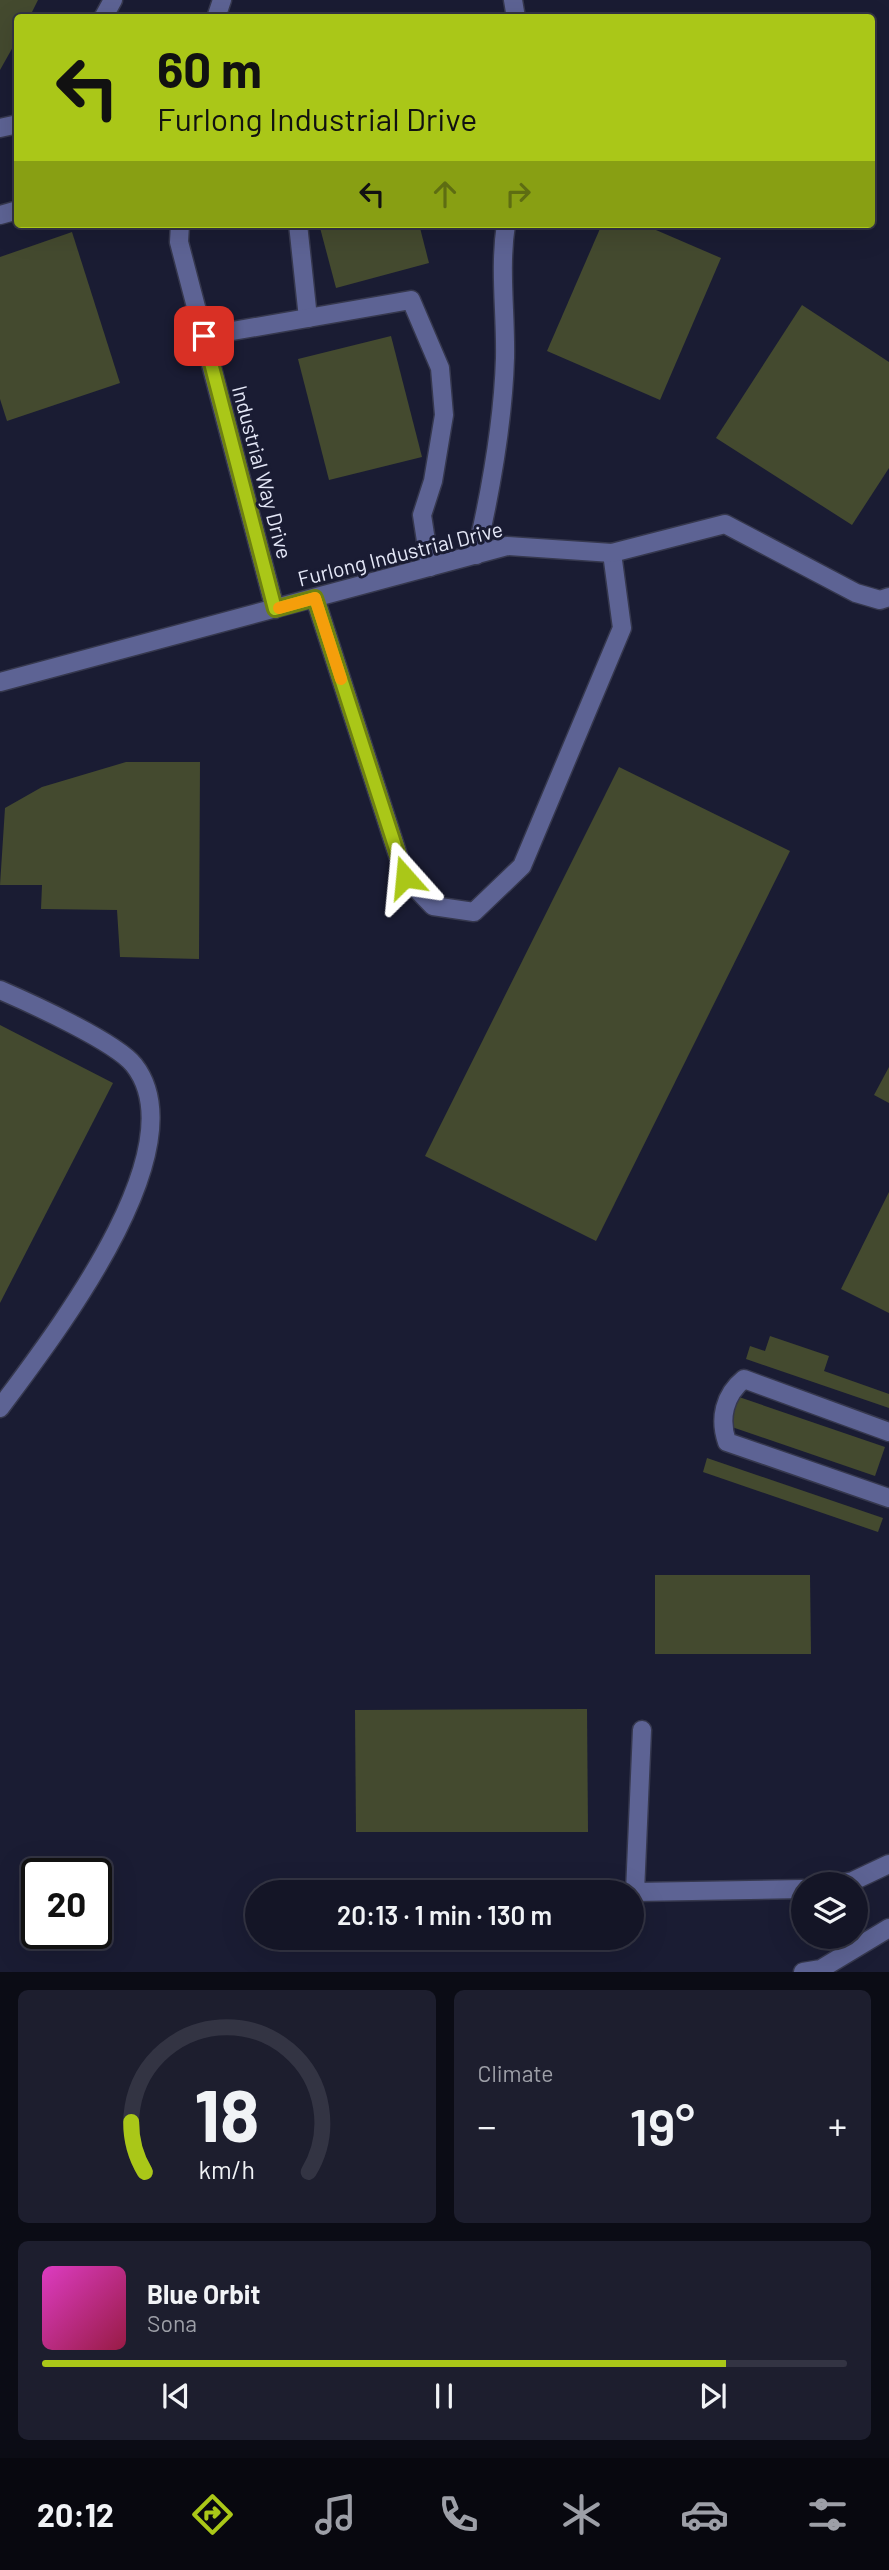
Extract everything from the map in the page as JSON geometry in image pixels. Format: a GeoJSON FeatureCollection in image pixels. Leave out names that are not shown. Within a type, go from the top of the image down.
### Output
{"type":"FeatureCollection","features":[{"type":"Feature","properties":{"kind":"street","name":"Industrial Way Drive"},"geometry":{"type":"LineString","coordinates":[[180,228],[179,242],[275,609]]}},
{"type":"Feature","properties":{"kind":"street"},"geometry":{"type":"LineString","coordinates":[[298,228],[308,318]]}},
{"type":"Feature","properties":{"kind":"street"},"geometry":{"type":"LineString","coordinates":[[477,555],[494,477],[502,398],[505,358],[502,250],[505,228]]}},
{"type":"Feature","properties":{"kind":"street"},"geometry":{"type":"LineString","coordinates":[[204,336],[411,300],[440,368],[444,415],[433,481],[422,516],[430,567]]}},
{"type":"Feature","properties":{"kind":"street","name":"Furlong Industrial Drive"},"geometry":{"type":"LineString","coordinates":[[0,682],[507,546],[612,553],[725,524],[856,593],[880,600],[889,597]]}},
{"type":"Feature","properties":{"kind":"street"},"geometry":{"type":"LineString","coordinates":[[315,598],[405,877],[433,906],[474,912],[522,866],[622,628],[612,553]]}},
{"type":"Feature","properties":{"kind":"street"},"geometry":{"type":"LineString","coordinates":[[0,990],[44,1010],[134,1064],[148,1090],[152,1114],[145,1170],[112,1239],[54,1335],[0,1408]]}},
{"type":"Feature","properties":{"kind":"street"},"geometry":{"type":"LineString","coordinates":[[889,1432],[744,1379],[732,1388],[720,1423],[727,1442],[889,1498]]}},
{"type":"Feature","properties":{"kind":"street"},"geometry":{"type":"LineString","coordinates":[[642,1730],[635,1892],[791,1889]]}},
{"type":"Feature","properties":{"kind":"street"},"geometry":{"type":"LineString","coordinates":[[868,1874],[889,1864]]}},
{"type":"Feature","properties":{"kind":"street"},"geometry":{"type":"LineString","coordinates":[[803,1972],[821,1969],[889,1928]]}},
{"type":"Feature","properties":{"kind":"building"},"geometry":{"type":"Polygon","coordinates":[[[0,0],[38,0],[31,14],[14,14],[14,45],[0,70],[0,0]]]}},
{"type":"Feature","properties":{"kind":"building"},"geometry":{"type":"Polygon","coordinates":[[[320,228],[420,228],[429,263],[336,288],[320,228]]]}},
{"type":"Feature","properties":{"kind":"building"},"geometry":{"type":"Polygon","coordinates":[[[600,228],[651,228],[721,258],[660,400],[547,351],[600,228]]]}},
{"type":"Feature","properties":{"kind":"building"},"geometry":{"type":"Polygon","coordinates":[[[72,232],[120,383],[7,421],[0,399],[0,257],[72,232]]]}},
{"type":"Feature","properties":{"kind":"building"},"geometry":{"type":"Polygon","coordinates":[[[802,305],[889,362],[889,468],[852,525],[716,438],[802,305]]]}},
{"type":"Feature","properties":{"kind":"building"},"geometry":{"type":"Polygon","coordinates":[[[391,336],[422,457],[329,480],[298,359],[391,336]]]}},
{"type":"Feature","properties":{"kind":"building"},"geometry":{"type":"Polygon","coordinates":[[[126,762],[200,762],[199,959],[120,957],[117,910],[41,909],[42,885],[0,885],[5,808],[42,787],[126,762]]]}},
{"type":"Feature","properties":{"kind":"building"},"geometry":{"type":"Polygon","coordinates":[[[619,767],[790,851],[596,1241],[425,1156],[619,767]]]}},
{"type":"Feature","properties":{"kind":"building"},"geometry":{"type":"Polygon","coordinates":[[[0,1025],[113,1083],[0,1303],[0,1025]]]}},
{"type":"Feature","properties":{"kind":"building"},"geometry":{"type":"Polygon","coordinates":[[[889,1067],[889,1103],[874,1095],[889,1067]]]}},
{"type":"Feature","properties":{"kind":"building"},"geometry":{"type":"Polygon","coordinates":[[[889,1192],[889,1313],[841,1289],[889,1192]]]}},
{"type":"Feature","properties":{"kind":"building"},"geometry":{"type":"Polygon","coordinates":[[[770,1336],[829,1356],[824,1371],[889,1394],[889,1408],[746,1359],[750,1346],[765,1351],[770,1336]]]}},
{"type":"Feature","properties":{"kind":"building"},"geometry":{"type":"Polygon","coordinates":[[[739,1397],[885,1447],[875,1476],[729,1426],[739,1397]]]}},
{"type":"Feature","properties":{"kind":"building"},"geometry":{"type":"Polygon","coordinates":[[[707,1458],[883,1518],[878,1532],[703,1472],[707,1458]]]}},
{"type":"Feature","properties":{"kind":"building"},"geometry":{"type":"Polygon","coordinates":[[[655,1575],[810,1575],[811,1654],[655,1654],[655,1575]]]}},
{"type":"Feature","properties":{"kind":"building"},"geometry":{"type":"Polygon","coordinates":[[[587,1709],[588,1832],[356,1832],[355,1710],[587,1709]]]}},
{"type":"Feature","properties":{"kind":"slow traffic"},"geometry":{"type":"LineString","coordinates":[[279,608],[315,598],[341,679]]}},
{"type":"Feature","properties":{"kind":"route"},"geometry":{"type":"LineString","coordinates":[[204,336],[275,609],[315,598],[405,877]]}}]}
